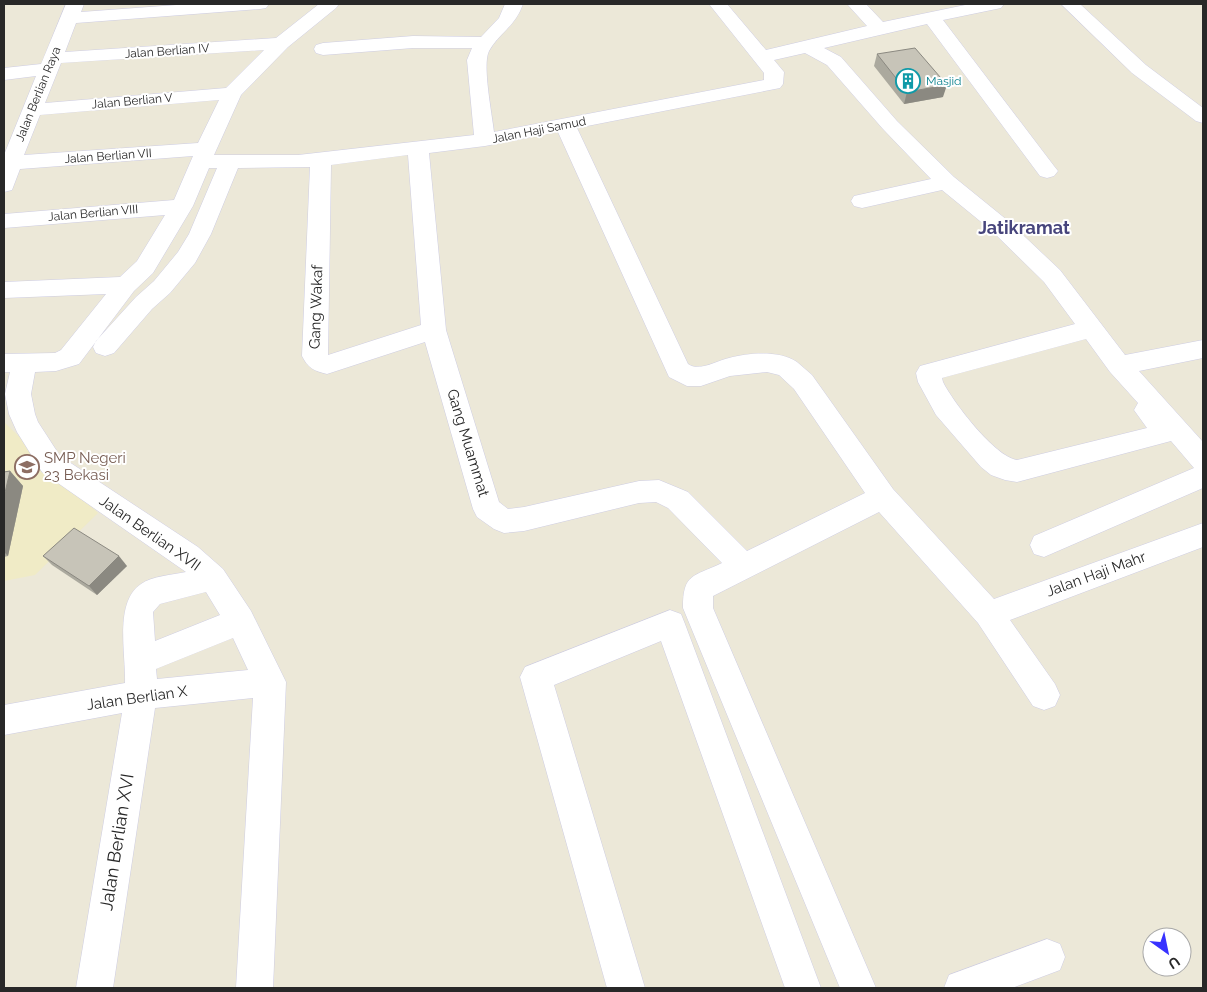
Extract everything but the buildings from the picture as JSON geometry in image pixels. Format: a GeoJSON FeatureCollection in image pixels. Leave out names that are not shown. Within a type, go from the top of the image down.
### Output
{"type":"FeatureCollection","features":[{"type":"Feature","properties":{"kind":"street"},"geometry":{"type":"LineString","coordinates":[[72,11],[260,4]]}},
{"type":"Feature","properties":{"kind":"street"},"geometry":{"type":"LineString","coordinates":[[15,362],[56,362],[70,357],[126,285],[145,266],[182,206],[232,93],[281,44],[330,4]]}},
{"type":"Feature","properties":{"kind":"street"},"geometry":{"type":"LineString","coordinates":[[485,140],[476,60],[478,51],[511,17],[514,4]]}},
{"type":"Feature","properties":{"kind":"street","name":"Jalan Haji Samud"},"geometry":{"type":"LineString","coordinates":[[204,155],[230,161],[298,162],[485,140],[773,84],[774,72],[718,4]]}},
{"type":"Feature","properties":{"kind":"street"},"geometry":{"type":"LineString","coordinates":[[856,4],[879,28]]}},
{"type":"Feature","properties":{"kind":"street"},"geometry":{"type":"LineString","coordinates":[[761,56],[931,17],[954,7],[995,4]]}},
{"type":"Feature","properties":{"kind":"street"},"geometry":{"type":"LineString","coordinates":[[1074,4],[1139,69],[1203,117]]}},
{"type":"Feature","properties":{"kind":"street","name":"Jalan Berlian Raya"},"geometry":{"type":"LineString","coordinates":[[4,186],[11,163],[72,11]]}},
{"type":"Feature","properties":{"kind":"street"},"geometry":{"type":"LineString","coordinates":[[931,17],[1048,171]]}},
{"type":"Feature","properties":{"kind":"street"},"geometry":{"type":"LineString","coordinates":[[323,49],[413,42],[485,44]]}},
{"type":"Feature","properties":{"kind":"street","name":"Jalan Berlian IV"},"geometry":{"type":"LineString","coordinates":[[4,74],[51,64],[281,44]]}},
{"type":"Feature","properties":{"kind":"street"},"geometry":{"type":"LineString","coordinates":[[808,46],[834,61],[890,125],[946,182],[999,224],[1052,276],[1084,330],[1162,427],[1162,434],[1017,471],[998,466],[943,406],[928,376],[932,371],[1084,330]]}},
{"type":"Feature","properties":{"kind":"street","name":"Jalan Berlian V"},"geometry":{"type":"LineString","coordinates":[[32,110],[232,93]]}},
{"type":"Feature","properties":{"kind":"street"},"geometry":{"type":"LineString","coordinates":[[565,125],[678,370],[687,376],[702,376],[730,367],[767,363],[787,368],[803,382],[883,497],[989,614],[1044,695]]}},
{"type":"Feature","properties":{"kind":"street","name":"Gang Muammat"},"geometry":{"type":"LineString","coordinates":[[418,148],[434,330],[487,509],[504,521],[524,519],[639,492],[659,490],[678,500],[743,565]]}},
{"type":"Feature","properties":{"kind":"street","name":"Jalan Berlian VII"},"geometry":{"type":"LineString","coordinates":[[11,163],[204,155]]}},
{"type":"Feature","properties":{"kind":"street","name":"Gang Wakaf"},"geometry":{"type":"LineString","coordinates":[[321,159],[314,356],[320,363],[327,365],[434,330]]}},
{"type":"Feature","properties":{"kind":"street"},"geometry":{"type":"LineString","coordinates":[[105,347],[144,303],[162,287],[187,257],[200,234],[230,161]]}},
{"type":"Feature","properties":{"kind":"street"},"geometry":{"type":"LineString","coordinates":[[862,201],[946,182]]}},
{"type":"Feature","properties":{"kind":"street","name":"Jalan Berlian VIII"},"geometry":{"type":"LineString","coordinates":[[4,221],[182,206]]}},
{"type":"Feature","properties":{"kind":"street"},"geometry":{"type":"LineString","coordinates":[[145,266],[158,268],[200,234]]}},
{"type":"Feature","properties":{"kind":"street"},"geometry":{"type":"LineString","coordinates":[[4,290],[126,285]]}},
{"type":"Feature","properties":{"kind":"street"},"geometry":{"type":"LineString","coordinates":[[1084,330],[1119,365],[1203,460]]}},
{"type":"Feature","properties":{"kind":"street"},"geometry":{"type":"LineString","coordinates":[[1119,365],[1203,350]]}},
{"type":"Feature","properties":{"kind":"street","name":"Jalan Berlian XVII"},"geometry":{"type":"LineString","coordinates":[[15,362],[22,414],[26,425],[51,464],[188,556],[213,578],[240,622],[270,682],[255,988]]}},
{"type":"Feature","properties":{"kind":"street"},"geometry":{"type":"LineString","coordinates":[[1044,545],[1203,476]]}},
{"type":"Feature","properties":{"kind":"street"},"geometry":{"type":"LineString","coordinates":[[858,988],[698,608],[698,589],[883,497]]}},
{"type":"Feature","properties":{"kind":"street","name":"Jalan Haji Mahr"},"geometry":{"type":"LineString","coordinates":[[989,614],[1203,535]]}},
{"type":"Feature","properties":{"kind":"street","name":"Jalan Berlian XVI"},"geometry":{"type":"LineString","coordinates":[[94,988],[141,695],[139,607],[151,594],[213,578]]}},
{"type":"Feature","properties":{"kind":"street"},"geometry":{"type":"LineString","coordinates":[[141,661],[240,622]]}},
{"type":"Feature","properties":{"kind":"street"},"geometry":{"type":"LineString","coordinates":[[626,988],[536,677],[670,624],[798,987]]}},
{"type":"Feature","properties":{"kind":"street","name":"Jalan Berlian X"},"geometry":{"type":"LineString","coordinates":[[4,720],[141,695],[270,682]]}},
{"type":"Feature","properties":{"kind":"street"},"geometry":{"type":"LineString","coordinates":[[962,988],[1047,957]]}},
{"type":"Feature","properties":{"kind":"shaded area","name":"SMP Negeri 23 Bekasi"},"geometry":{"type":"Polygon","coordinates":[[[4,422],[98,513],[35,575],[4,581],[4,422]]]}},
{"type":"Feature","properties":{"kind":"place","name":"Masjid"},"geometry":{"type":"Point","coordinates":[908,81]}},
{"type":"Feature","properties":{"kind":"place","name":"SMP Negeri 23 Bekasi"},"geometry":{"type":"Point","coordinates":[27,467]}},
{"type":"Feature","properties":{"kind":"district","name":"Jatikramat"},"geometry":{"type":"Point","coordinates":[1024,228]}}]}
